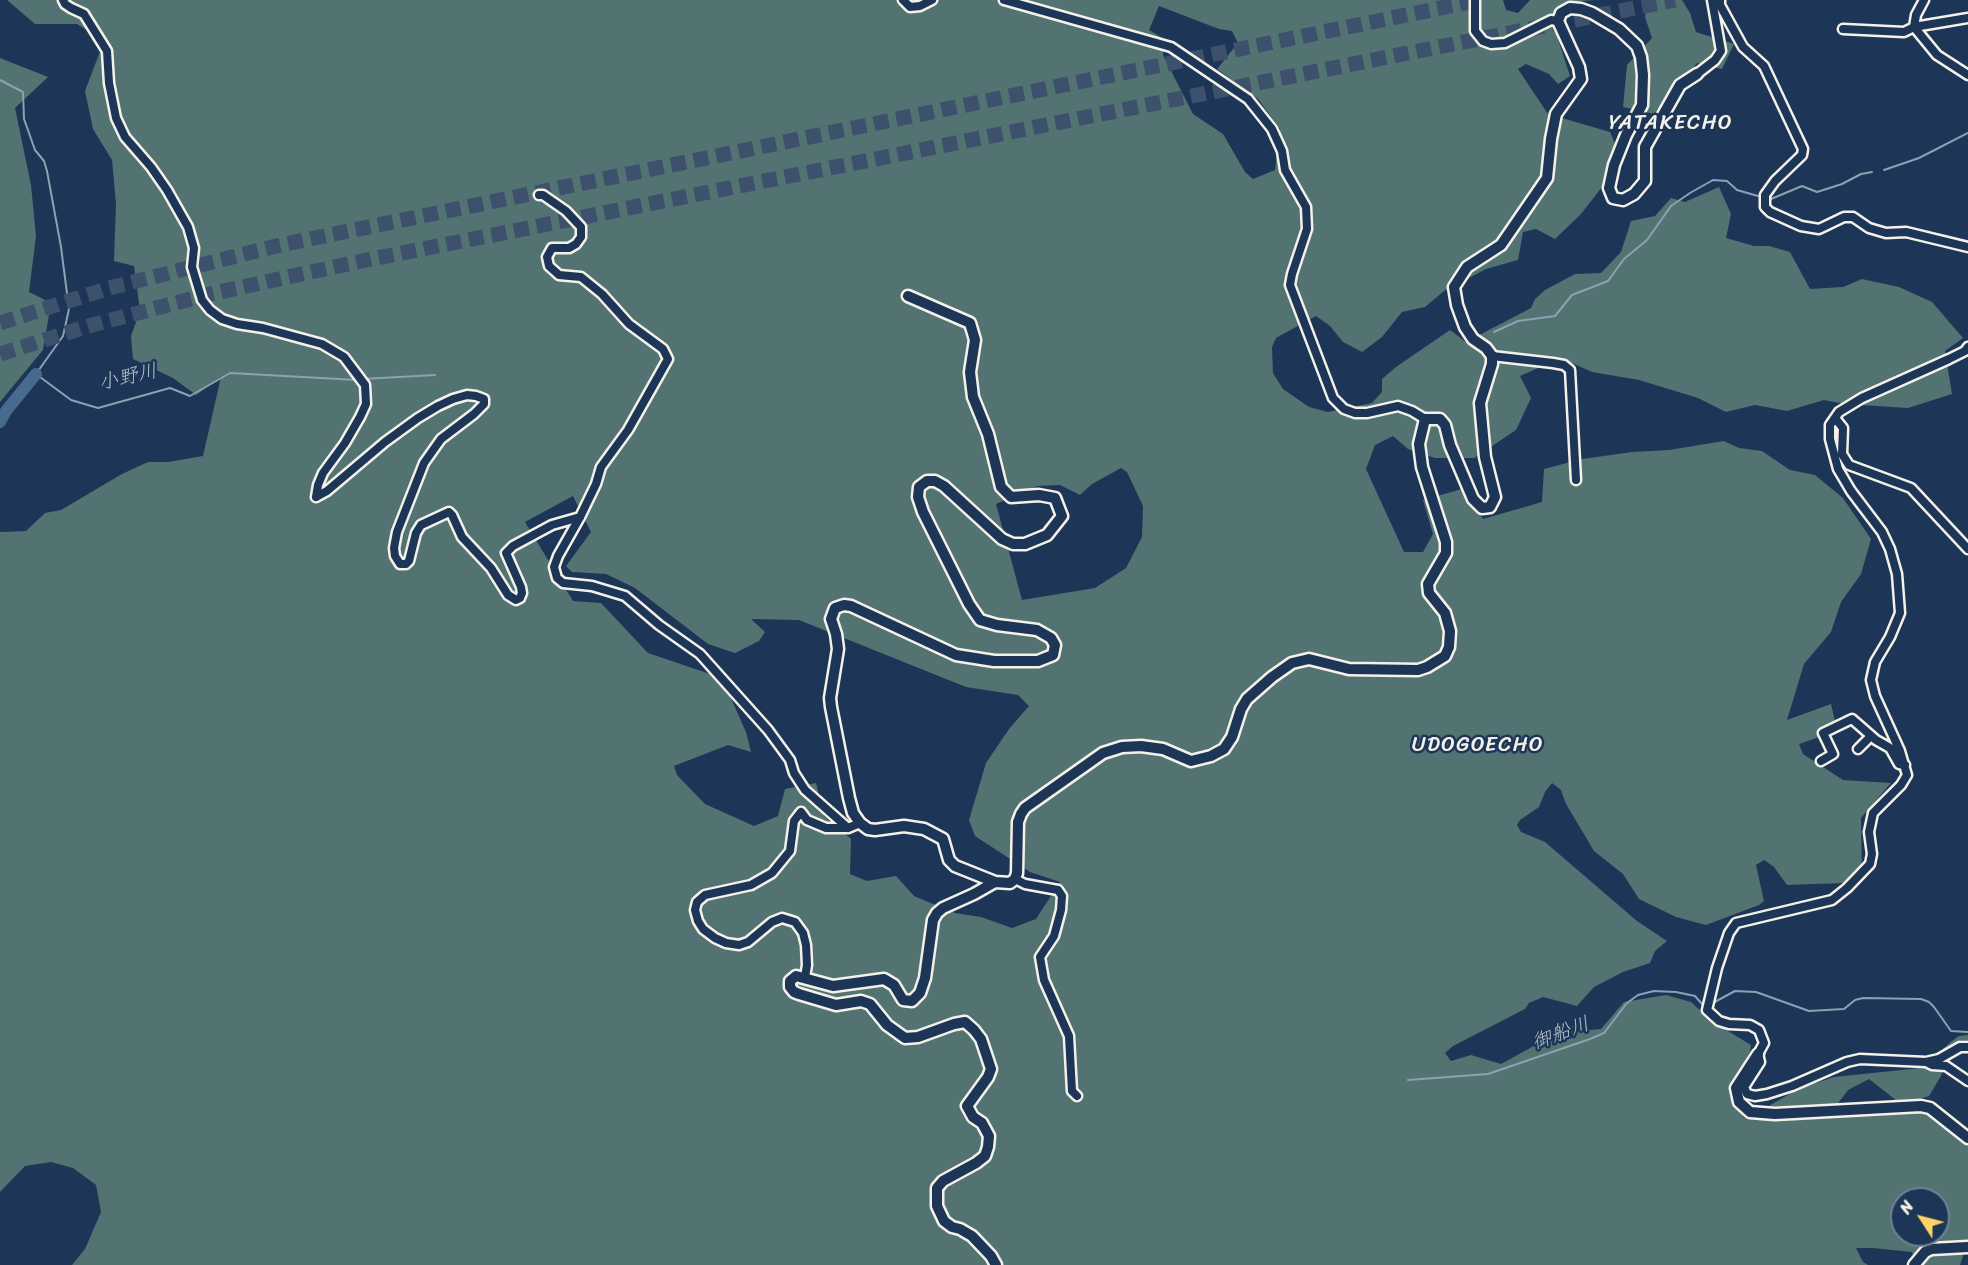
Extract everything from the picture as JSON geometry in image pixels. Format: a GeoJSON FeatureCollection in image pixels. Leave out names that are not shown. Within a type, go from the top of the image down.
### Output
{"type":"FeatureCollection","features":[{"type":"Feature","properties":{"kind":"street"},"geometry":{"type":"LineString","coordinates":[[63,0],[71,8],[84,14],[107,51],[109,83],[116,118],[125,137],[162,182],[188,227],[194,248],[192,267],[202,300],[222,319],[322,344],[344,357],[365,385],[366,404],[345,443],[323,473],[316,497],[327,491],[385,442],[418,418],[438,406],[467,395],[484,399],[484,404],[441,439],[423,463],[397,532],[394,548],[395,556],[400,564],[410,561],[416,533],[421,525],[449,512],[453,515],[462,537],[491,568],[508,595],[516,600],[522,593],[521,587],[506,553],[513,546],[552,525],[580,517]]}},
{"type":"Feature","properties":{"kind":"street"},"geometry":{"type":"LineString","coordinates":[[903,0],[910,7],[920,6],[932,0]]}},
{"type":"Feature","properties":{"kind":"street"},"geometry":{"type":"LineString","coordinates":[[1004,0],[1171,47],[1248,99],[1272,129],[1282,151],[1285,170],[1306,207],[1307,229],[1290,285],[1333,398],[1344,409],[1355,413],[1398,406],[1425,419],[1440,419],[1445,425],[1450,445],[1473,499],[1482,508],[1490,507],[1494,497],[1485,457],[1480,403],[1492,364],[1492,356],[1486,348],[1473,339],[1465,327],[1456,305],[1454,287],[1467,267],[1501,245],[1547,178],[1556,114],[1581,80],[1579,67],[1558,21],[1561,13],[1570,8],[1592,13],[1619,29],[1637,46],[1641,57],[1642,105],[1626,135],[1614,165],[1609,188],[1613,198],[1623,200],[1634,194],[1645,181],[1645,147],[1680,85],[1715,60],[1721,51],[1712,0]]}},
{"type":"Feature","properties":{"kind":"street"},"geometry":{"type":"LineString","coordinates":[[1475,0],[1475,31],[1483,41],[1491,44],[1504,43],[1551,20],[1558,21]]}},
{"type":"Feature","properties":{"kind":"street"},"geometry":{"type":"LineString","coordinates":[[1720,0],[1720,5],[1743,47],[1764,66],[1803,149],[1802,155],[1774,181],[1765,195],[1765,207],[1770,212],[1801,226],[1819,230],[1844,217],[1853,217],[1869,228],[1886,233],[1906,232],[1968,247]]}},
{"type":"Feature","properties":{"kind":"street"},"geometry":{"type":"LineString","coordinates":[[1924,0],[1916,15],[1914,27],[1919,36],[1937,54],[1968,75]]}},
{"type":"Feature","properties":{"kind":"street"},"geometry":{"type":"LineString","coordinates":[[1843,29],[1904,32],[1914,27],[1968,18]]}},
{"type":"Feature","properties":{"kind":"street"},"geometry":{"type":"LineString","coordinates":[[538,195],[543,195],[566,211],[581,226],[581,237],[576,244],[569,248],[552,248],[547,257],[549,266],[559,275],[581,277],[602,294],[629,324],[663,349],[668,359],[628,430],[601,467],[596,484],[558,556],[554,567],[557,578],[563,583],[592,586],[625,596],[700,654],[768,730],[790,760],[794,773],[805,790],[848,828]]}},
{"type":"Feature","properties":{"kind":"street"},"geometry":{"type":"LineString","coordinates":[[908,296],[970,323],[975,340],[970,372],[973,398],[988,434],[1000,487],[1011,497],[1039,495],[1055,498],[1062,516],[1047,536],[1025,544],[1013,544],[1002,539],[944,486],[935,481],[927,481],[919,487],[918,496],[923,512],[969,604],[980,620],[997,625],[1037,630],[1051,638],[1055,645],[1053,655],[1048,659],[1038,661],[994,661],[956,655],[844,604],[835,608],[831,619],[838,648],[830,698],[831,707],[849,798],[853,813],[860,823],[874,830],[914,826],[936,834],[943,839],[949,860],[954,866],[994,882],[1010,883],[1015,879],[1018,822],[1025,808],[1103,753],[1122,747],[1141,746],[1163,749],[1191,761],[1211,756],[1224,749],[1232,737],[1241,709],[1247,699],[1283,668],[1300,661],[1309,659],[1349,669],[1418,670],[1428,667],[1445,656],[1449,647],[1450,631],[1445,613],[1429,593],[1428,584],[1446,553],[1446,542],[1422,467],[1419,444],[1425,419]]}},
{"type":"Feature","properties":{"kind":"street"},"geometry":{"type":"LineString","coordinates":[[1968,347],[1949,359],[1862,398],[1839,412],[1830,425],[1830,439],[1838,469],[1851,491],[1882,532],[1890,549],[1897,574],[1900,613],[1890,637],[1875,662],[1871,680],[1875,696],[1900,751],[1907,775],[1901,785],[1873,813],[1869,832],[1872,854],[1870,864],[1847,888],[1832,900],[1736,923],[1729,933],[1717,968],[1707,1010],[1719,1021],[1729,1024],[1750,1024],[1759,1030],[1764,1043],[1736,1088],[1739,1102],[1750,1112],[1775,1114],[1921,1106],[1930,1108],[1968,1138]]}},
{"type":"Feature","properties":{"kind":"street"},"geometry":{"type":"LineString","coordinates":[[1492,356],[1553,363],[1564,365],[1570,370],[1576,480]]}},
{"type":"Feature","properties":{"kind":"street"},"geometry":{"type":"LineString","coordinates":[[1835,418],[1843,428],[1842,454],[1849,465],[1911,488],[1968,549]]}},
{"type":"Feature","properties":{"kind":"street"},"geometry":{"type":"LineString","coordinates":[[1821,761],[1833,754],[1822,733],[1852,719],[1871,736],[1890,748],[1899,764],[1905,765]]}},
{"type":"Feature","properties":{"kind":"street"},"geometry":{"type":"LineString","coordinates":[[1858,749],[1871,736]]}},
{"type":"Feature","properties":{"kind":"street"},"geometry":{"type":"LineString","coordinates":[[805,977],[806,945],[803,933],[795,922],[782,918],[772,922],[748,942],[739,945],[715,938],[703,929],[695,910],[697,902],[705,896],[761,881],[778,868],[790,851],[794,821],[801,812],[807,820],[826,828],[848,828],[860,823]]}},
{"type":"Feature","properties":{"kind":"street"},"geometry":{"type":"LineString","coordinates":[[1015,879],[1025,884],[1058,890],[1062,896],[1054,936],[1040,957],[1044,980],[1069,1036],[1072,1091],[1077,1096]]}},
{"type":"Feature","properties":{"kind":"street"},"geometry":{"type":"LineString","coordinates":[[994,882],[942,908],[937,913],[933,920],[925,978],[920,993],[912,1002],[903,1000],[894,985],[884,979],[833,986],[796,976],[790,981],[790,987],[794,992],[836,1005],[861,1001],[870,1004],[887,1024],[905,1038],[918,1037],[965,1022],[974,1030],[981,1040],[991,1069],[968,1106],[989,1136],[988,1147],[985,1156],[976,1163],[943,1181],[938,1188],[937,1206],[944,1221],[972,1236],[991,1256],[996,1265]]}},
{"type":"Feature","properties":{"kind":"street"},"geometry":{"type":"LineString","coordinates":[[1758,1054],[1760,1062],[1744,1087],[1747,1094],[1755,1096],[1792,1086],[1847,1062],[1860,1059],[1926,1062],[1940,1059],[1960,1047],[1968,1047]]}},
{"type":"Feature","properties":{"kind":"street"},"geometry":{"type":"LineString","coordinates":[[1926,1062],[1946,1066],[1968,1081]]}},
{"type":"Feature","properties":{"kind":"street"},"geometry":{"type":"LineString","coordinates":[[1914,1265],[1925,1252],[1931,1249],[1968,1246]]}},
{"type":"Feature","properties":{"kind":"green space"},"geometry":{"type":"Polygon","coordinates":[[[7,0],[1503,0],[1506,10],[1518,13],[1530,0],[1595,0],[1566,2],[1558,39],[1570,76],[1558,84],[1549,74],[1526,64],[1518,69],[1548,114],[1610,132],[1617,148],[1602,187],[1581,214],[1555,239],[1536,229],[1523,232],[1518,260],[1486,269],[1444,291],[1425,307],[1402,312],[1382,337],[1362,352],[1343,342],[1330,326],[1316,316],[1276,338],[1272,347],[1273,373],[1283,389],[1309,407],[1328,412],[1372,403],[1382,392],[1382,379],[1450,330],[1466,342],[1531,308],[1535,299],[1545,290],[1575,274],[1601,273],[1621,252],[1631,221],[1655,216],[1671,198],[1685,202],[1719,187],[1731,214],[1726,238],[1754,246],[1769,246],[1790,252],[1810,289],[1843,287],[1862,279],[1899,287],[1932,302],[1963,338],[1945,351],[1952,394],[1908,408],[1845,404],[1824,400],[1787,411],[1755,405],[1726,412],[1698,398],[1639,380],[1592,372],[1561,358],[1520,376],[1531,398],[1516,430],[1474,458],[1435,458],[1408,449],[1393,436],[1375,445],[1366,469],[1404,552],[1423,552],[1433,534],[1423,500],[1462,489],[1483,519],[1542,502],[1544,469],[1582,459],[1632,452],[1669,450],[1724,441],[1739,448],[1762,451],[1790,470],[1815,475],[1843,498],[1871,539],[1861,574],[1841,602],[1831,632],[1804,664],[1787,720],[1831,704],[1835,721],[1828,734],[1799,744],[1803,754],[1843,780],[1891,783],[1861,818],[1862,879],[1843,883],[1787,885],[1774,867],[1764,860],[1756,865],[1764,901],[1759,905],[1706,925],[1676,917],[1639,899],[1623,874],[1594,851],[1566,804],[1561,790],[1552,783],[1545,792],[1539,807],[1520,820],[1517,825],[1521,832],[1545,842],[1637,921],[1667,941],[1655,951],[1650,963],[1623,972],[1594,987],[1577,1006],[1543,997],[1529,1003],[1525,1009],[1453,1046],[1445,1053],[1451,1061],[1471,1055],[1501,1064],[1579,1023],[1590,1030],[1601,1029],[1624,1002],[1666,995],[1691,1002],[1713,1022],[1751,1045],[1750,1052],[1729,1089],[1744,1118],[1794,1119],[1910,1110],[1928,1113],[1968,1144],[1968,1241],[1960,1265],[1916,1265],[1912,1252],[1856,1248],[1863,1262],[1868,1265],[72,1265],[85,1249],[101,1212],[96,1185],[73,1168],[51,1162],[25,1166],[0,1192],[0,532],[26,531],[45,513],[61,510],[122,474],[148,462],[168,462],[203,456],[221,377],[196,395],[173,378],[133,359],[131,336],[140,311],[134,266],[114,261],[116,204],[112,160],[93,129],[85,91],[104,41],[77,24],[35,24],[7,0]],[[1159,6],[1149,30],[1164,39],[1163,55],[1193,114],[1223,134],[1245,172],[1253,179],[1275,170],[1280,129],[1258,99],[1217,69],[1238,43],[1232,31],[1219,29],[1159,6]],[[1121,468],[1092,484],[1080,495],[1060,485],[1037,486],[996,504],[1022,600],[1095,588],[1126,568],[1142,537],[1143,506],[1127,472],[1121,468]],[[573,496],[525,522],[573,601],[601,603],[648,653],[722,678],[746,732],[751,752],[728,745],[674,766],[677,775],[705,804],[754,826],[778,816],[785,789],[816,783],[824,816],[851,839],[850,874],[867,881],[896,876],[914,896],[955,913],[981,917],[1012,928],[1036,919],[1060,882],[1030,872],[975,836],[969,820],[986,763],[1009,729],[1029,706],[1018,695],[966,687],[799,620],[751,619],[765,632],[759,641],[735,653],[708,644],[635,588],[606,574],[572,572],[566,566],[591,532],[573,496]]]}},
{"type":"Feature","properties":{"kind":"green space"},"geometry":{"type":"Polygon","coordinates":[[[1649,0],[1682,0],[1690,13],[1696,32],[1734,44],[1722,69],[1697,63],[1654,114],[1623,107],[1627,65],[1652,38],[1645,17],[1649,0]]]}},
{"type":"Feature","properties":{"kind":"green space"},"geometry":{"type":"Polygon","coordinates":[[[0,58],[48,77],[15,108],[31,185],[36,236],[29,292],[51,303],[43,350],[0,402],[0,58]]]}},
{"type":"Feature","properties":{"kind":"green space"},"geometry":{"type":"Polygon","coordinates":[[[1968,1035],[1968,1040],[1961,1040],[1945,1061],[1941,1076],[1929,1096],[1910,1102],[1897,1101],[1869,1079],[1848,1090],[1836,1106],[1767,1107],[1800,1088],[1834,1077],[1921,1068],[1959,1036],[1968,1035]]]}},
{"type":"Feature","properties":{"kind":"waterway","name":"小野川"},"geometry":{"type":"LineString","coordinates":[[0,80],[23,92],[24,119],[35,150],[44,161],[61,247],[69,309],[63,336],[36,374],[71,400],[98,408],[170,388],[190,396],[230,373],[357,380]]}},
{"type":"Feature","properties":{"kind":"waterway"},"geometry":{"type":"LineString","coordinates":[[1884,170],[1919,158],[1968,133]]}},
{"type":"Feature","properties":{"kind":"waterway"},"geometry":{"type":"LineString","coordinates":[[1771,199],[1802,186],[1817,192],[1842,184],[1861,174],[1872,172]]}},
{"type":"Feature","properties":{"kind":"waterway"},"geometry":{"type":"LineString","coordinates":[[1494,332],[1518,321],[1555,316],[1572,295],[1608,281],[1624,259],[1647,240],[1671,206],[1713,180],[1727,181],[1737,190],[1758,196]]}},
{"type":"Feature","properties":{"kind":"waterway","name":"小野川"},"geometry":{"type":"LineString","coordinates":[[0,422],[36,374]]}},
{"type":"Feature","properties":{"kind":"waterway","name":"小野川"},"geometry":{"type":"LineString","coordinates":[[363,379],[435,375]]}},
{"type":"Feature","properties":{"kind":"waterway","name":"御船川"},"geometry":{"type":"LineString","coordinates":[[1408,1080],[1488,1074],[1590,1039],[1604,1033],[1627,1003],[1638,995],[1654,991],[1676,992],[1695,996],[1702,1004],[1705,1004]]}},
{"type":"Feature","properties":{"kind":"waterway","name":"御船川"},"geometry":{"type":"LineString","coordinates":[[1711,1004],[1735,991],[1756,992],[1809,1011],[1844,1009],[1855,1000],[1863,998],[1921,999],[1934,1007],[1951,1031],[1968,1032]]}},
{"type":"Feature","properties":{"kind":"tunnel"},"geometry":{"type":"LineString","coordinates":[[0,323],[109,288],[280,245],[1480,0]]}},
{"type":"Feature","properties":{"kind":"tunnel"},"geometry":{"type":"LineString","coordinates":[[0,354],[92,325],[210,294],[357,262],[1675,0]]}},
{"type":"Feature","properties":{"kind":"district","name":"YATAKECHO"},"geometry":{"type":"Point","coordinates":[1671,124]}},
{"type":"Feature","properties":{"kind":"district","name":"UDOGOECHO"},"geometry":{"type":"Point","coordinates":[1478,746]}}]}
